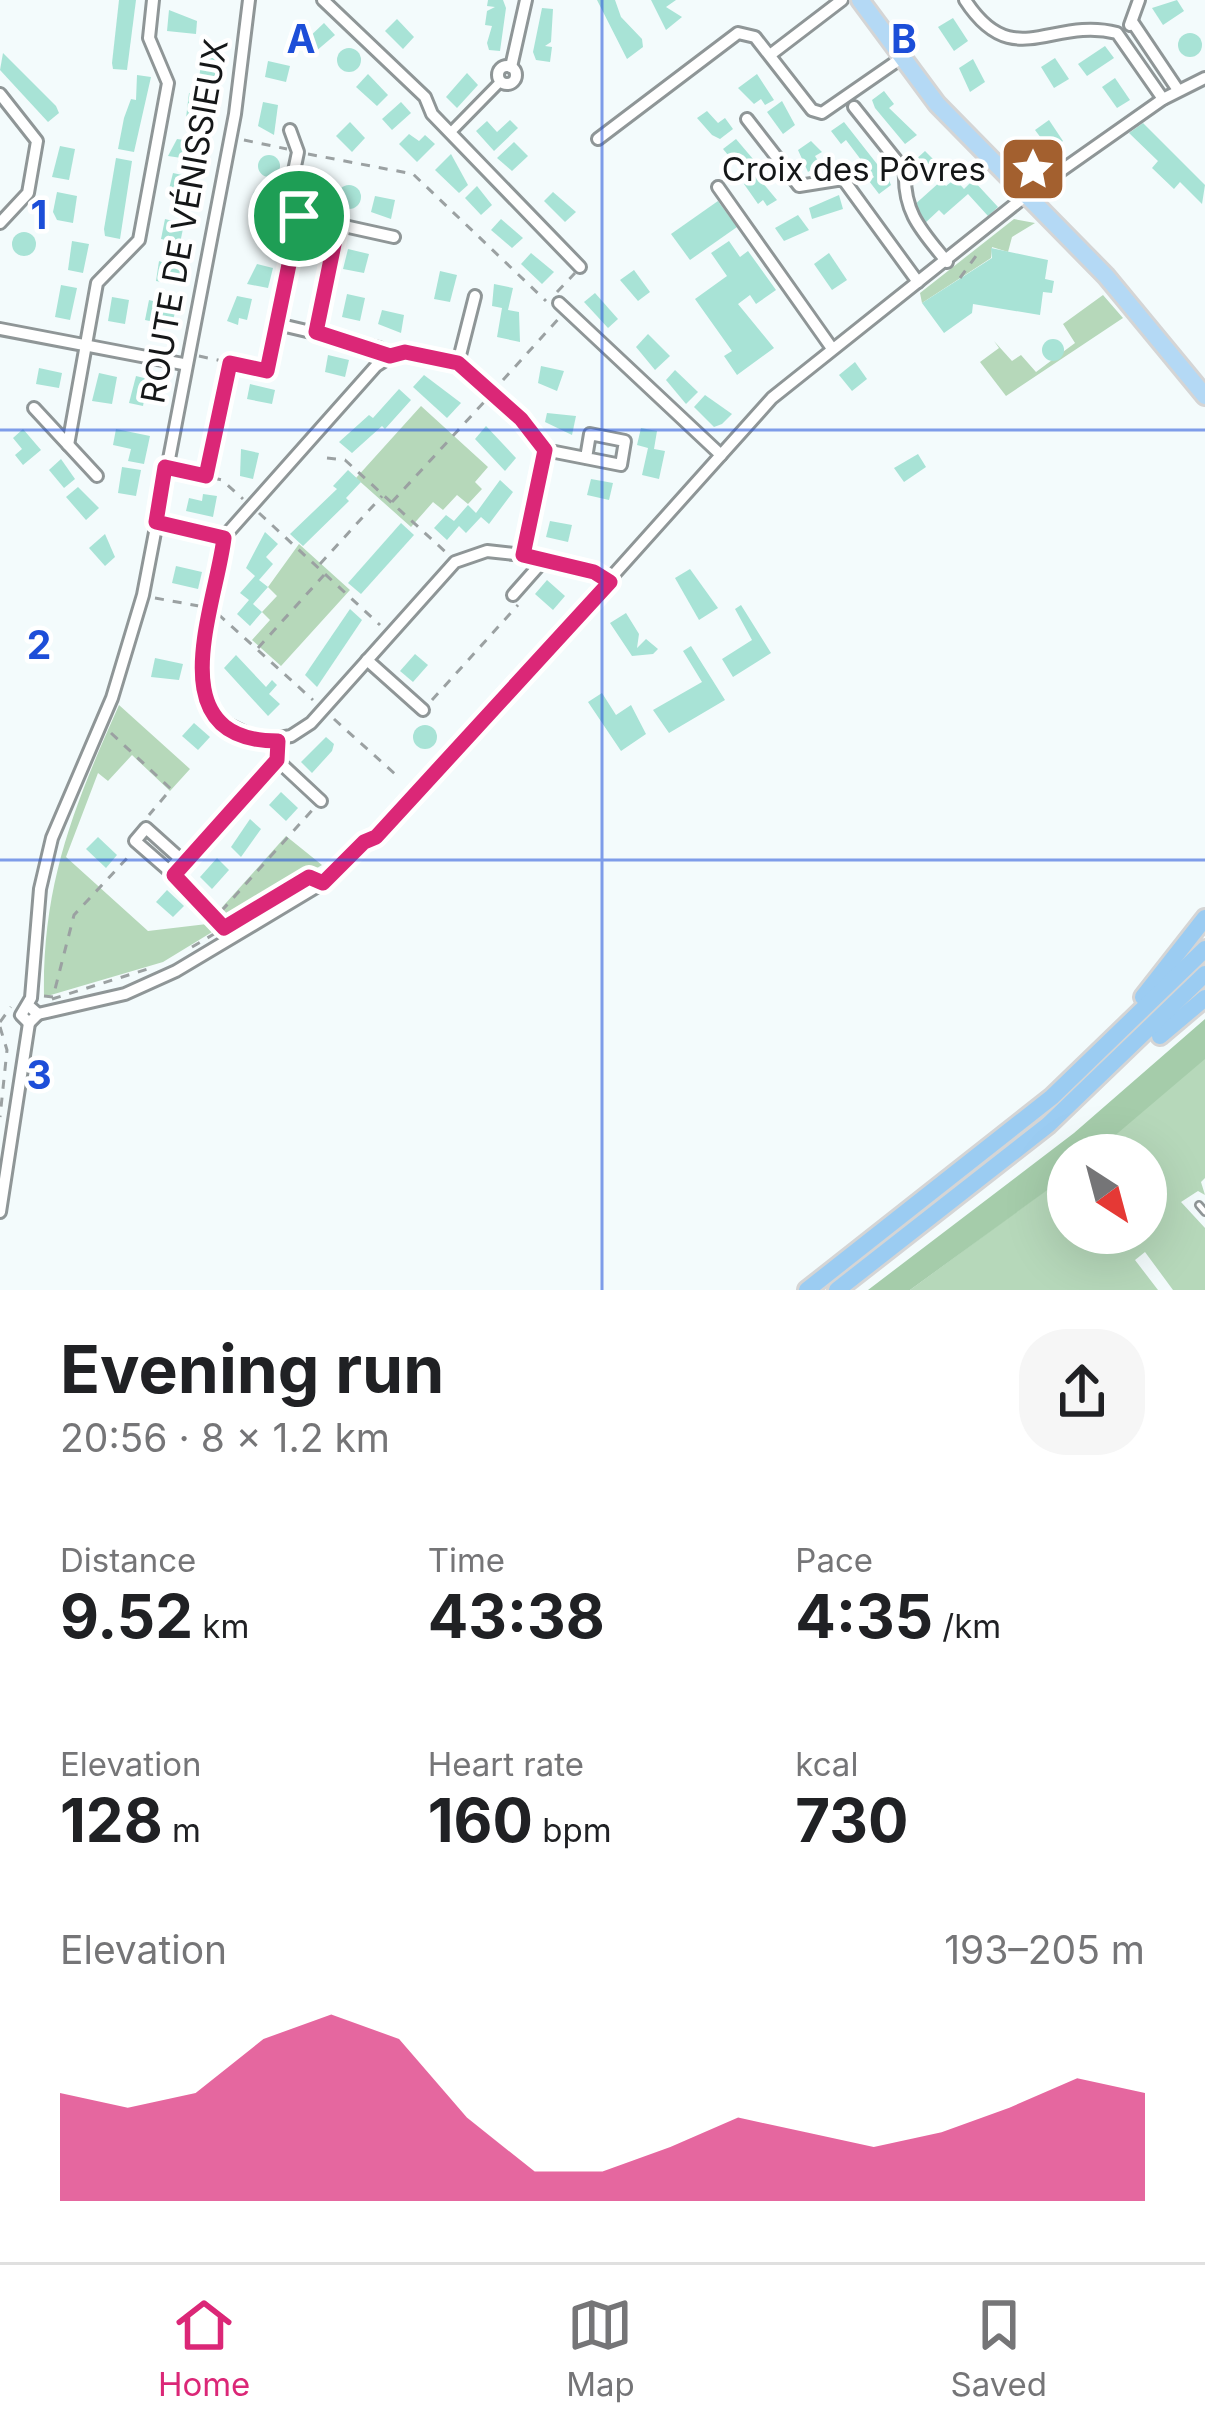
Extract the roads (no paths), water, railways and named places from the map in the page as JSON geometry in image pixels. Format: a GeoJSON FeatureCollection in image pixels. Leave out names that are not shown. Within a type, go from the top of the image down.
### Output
{"type":"FeatureCollection","features":[{"type":"Feature","properties":{"kind":"highway"},"geometry":{"type":"LineString","coordinates":[[1096,1058],[1104,1038],[1154,986],[1205,918]]}},
{"type":"Feature","properties":{"kind":"highway"},"geometry":{"type":"LineString","coordinates":[[806,1290],[973,1164],[1096,1058],[1205,949]]}},
{"type":"Feature","properties":{"kind":"highway"},"geometry":{"type":"LineString","coordinates":[[838,1290],[986,1177],[1091,1088],[1205,974]]}},
{"type":"Feature","properties":{"kind":"highway"},"geometry":{"type":"LineString","coordinates":[[1091,1088],[1114,1078],[1205,998]]}},
{"type":"Feature","properties":{"kind":"main road"},"geometry":{"type":"LineString","coordinates":[[860,0],[900,59],[1158,334],[1205,396]]}},
{"type":"Feature","properties":{"kind":"street"},"geometry":{"type":"LineString","coordinates":[[68,445],[100,276],[139,240],[168,83],[149,38],[153,0]]}},
{"type":"Feature","properties":{"kind":"street","name":"ROUTE DE VÉNISSIEUX"},"geometry":{"type":"LineString","coordinates":[[0,1212],[35,1009],[40,889],[52,838],[101,724],[143,596],[183,364],[230,137],[248,0]]}},
{"type":"Feature","properties":{"kind":"street"},"geometry":{"type":"LineString","coordinates":[[450,134],[500,82],[514,81],[511,67],[526,0]]}},
{"type":"Feature","properties":{"kind":"street"},"geometry":{"type":"LineString","coordinates":[[770,55],[842,0]]}},
{"type":"Feature","properties":{"kind":"street"},"geometry":{"type":"LineString","coordinates":[[965,0],[992,33],[1014,41],[1078,27],[1118,33],[1133,23],[1139,0]]}},
{"type":"Feature","properties":{"kind":"street"},"geometry":{"type":"LineString","coordinates":[[328,1],[425,97],[432,115],[580,267]]}},
{"type":"Feature","properties":{"kind":"street"},"geometry":{"type":"LineString","coordinates":[[1133,23],[1178,90]]}},
{"type":"Feature","properties":{"kind":"street"},"geometry":{"type":"LineString","coordinates":[[598,140],[737,33],[755,37],[812,110],[822,113],[900,59]]}},
{"type":"Feature","properties":{"kind":"street"},"geometry":{"type":"LineString","coordinates":[[1118,33],[1162,99]]}},
{"type":"Feature","properties":{"kind":"street"},"geometry":{"type":"LineString","coordinates":[[35,1009],[125,994],[176,971],[323,883],[392,822],[772,398],[1028,194],[1162,99],[1205,78]]}},
{"type":"Feature","properties":{"kind":"street"},"geometry":{"type":"LineString","coordinates":[[0,94],[37,141],[28,194],[0,223]]}},
{"type":"Feature","properties":{"kind":"street"},"geometry":{"type":"LineString","coordinates":[[854,107],[905,171],[904,200],[910,216],[947,262]]}},
{"type":"Feature","properties":{"kind":"street"},"geometry":{"type":"LineString","coordinates":[[747,119],[799,186],[843,179],[918,282]]}},
{"type":"Feature","properties":{"kind":"street"},"geometry":{"type":"LineString","coordinates":[[290,130],[298,152],[285,214],[394,237]]}},
{"type":"Feature","properties":{"kind":"street"},"geometry":{"type":"LineString","coordinates":[[718,187],[831,347]]}},
{"type":"Feature","properties":{"kind":"street"},"geometry":{"type":"LineString","coordinates":[[267,371],[299,216]]}},
{"type":"Feature","properties":{"kind":"street"},"geometry":{"type":"LineString","coordinates":[[316,332],[338,225]]}},
{"type":"Feature","properties":{"kind":"street"},"geometry":{"type":"LineString","coordinates":[[458,363],[475,296]]}},
{"type":"Feature","properties":{"kind":"street"},"geometry":{"type":"LineString","coordinates":[[560,310],[721,455]]}},
{"type":"Feature","properties":{"kind":"street"},"geometry":{"type":"LineString","coordinates":[[278,324],[390,356]]}},
{"type":"Feature","properties":{"kind":"street"},"geometry":{"type":"LineString","coordinates":[[0,329],[183,364]]}},
{"type":"Feature","properties":{"kind":"street"},"geometry":{"type":"LineString","coordinates":[[586,458],[545,450],[458,363],[405,352],[390,356],[224,538],[199,662],[202,695],[223,722],[242,736],[278,741],[311,723],[455,562],[487,551],[523,555],[594,572],[610,582]]}},
{"type":"Feature","properties":{"kind":"street"},"geometry":{"type":"LineString","coordinates":[[34,408],[97,476]]}},
{"type":"Feature","properties":{"kind":"street"},"geometry":{"type":"LineString","coordinates":[[523,555],[545,450]]}},
{"type":"Feature","properties":{"kind":"street"},"geometry":{"type":"LineString","coordinates":[[156,522],[224,538]]}},
{"type":"Feature","properties":{"kind":"street"},"geometry":{"type":"LineString","coordinates":[[513,595],[543,561]]}},
{"type":"Feature","properties":{"kind":"street"},"geometry":{"type":"LineString","coordinates":[[368,660],[423,710]]}},
{"type":"Feature","properties":{"kind":"street"},"geometry":{"type":"LineString","coordinates":[[185,863],[146,828],[135,841],[174,875],[185,863],[277,760],[278,741]]}},
{"type":"Feature","properties":{"kind":"street"},"geometry":{"type":"LineString","coordinates":[[277,760],[321,801]]}},
{"type":"Feature","properties":{"kind":"lane"},"geometry":{"type":"LineString","coordinates":[[1198,1205],[1205,1212]]}},
{"type":"Feature","properties":{"kind":"place","name":"Croix des Pôvres"},"geometry":{"type":"Point","coordinates":[1033,169]}}]}
